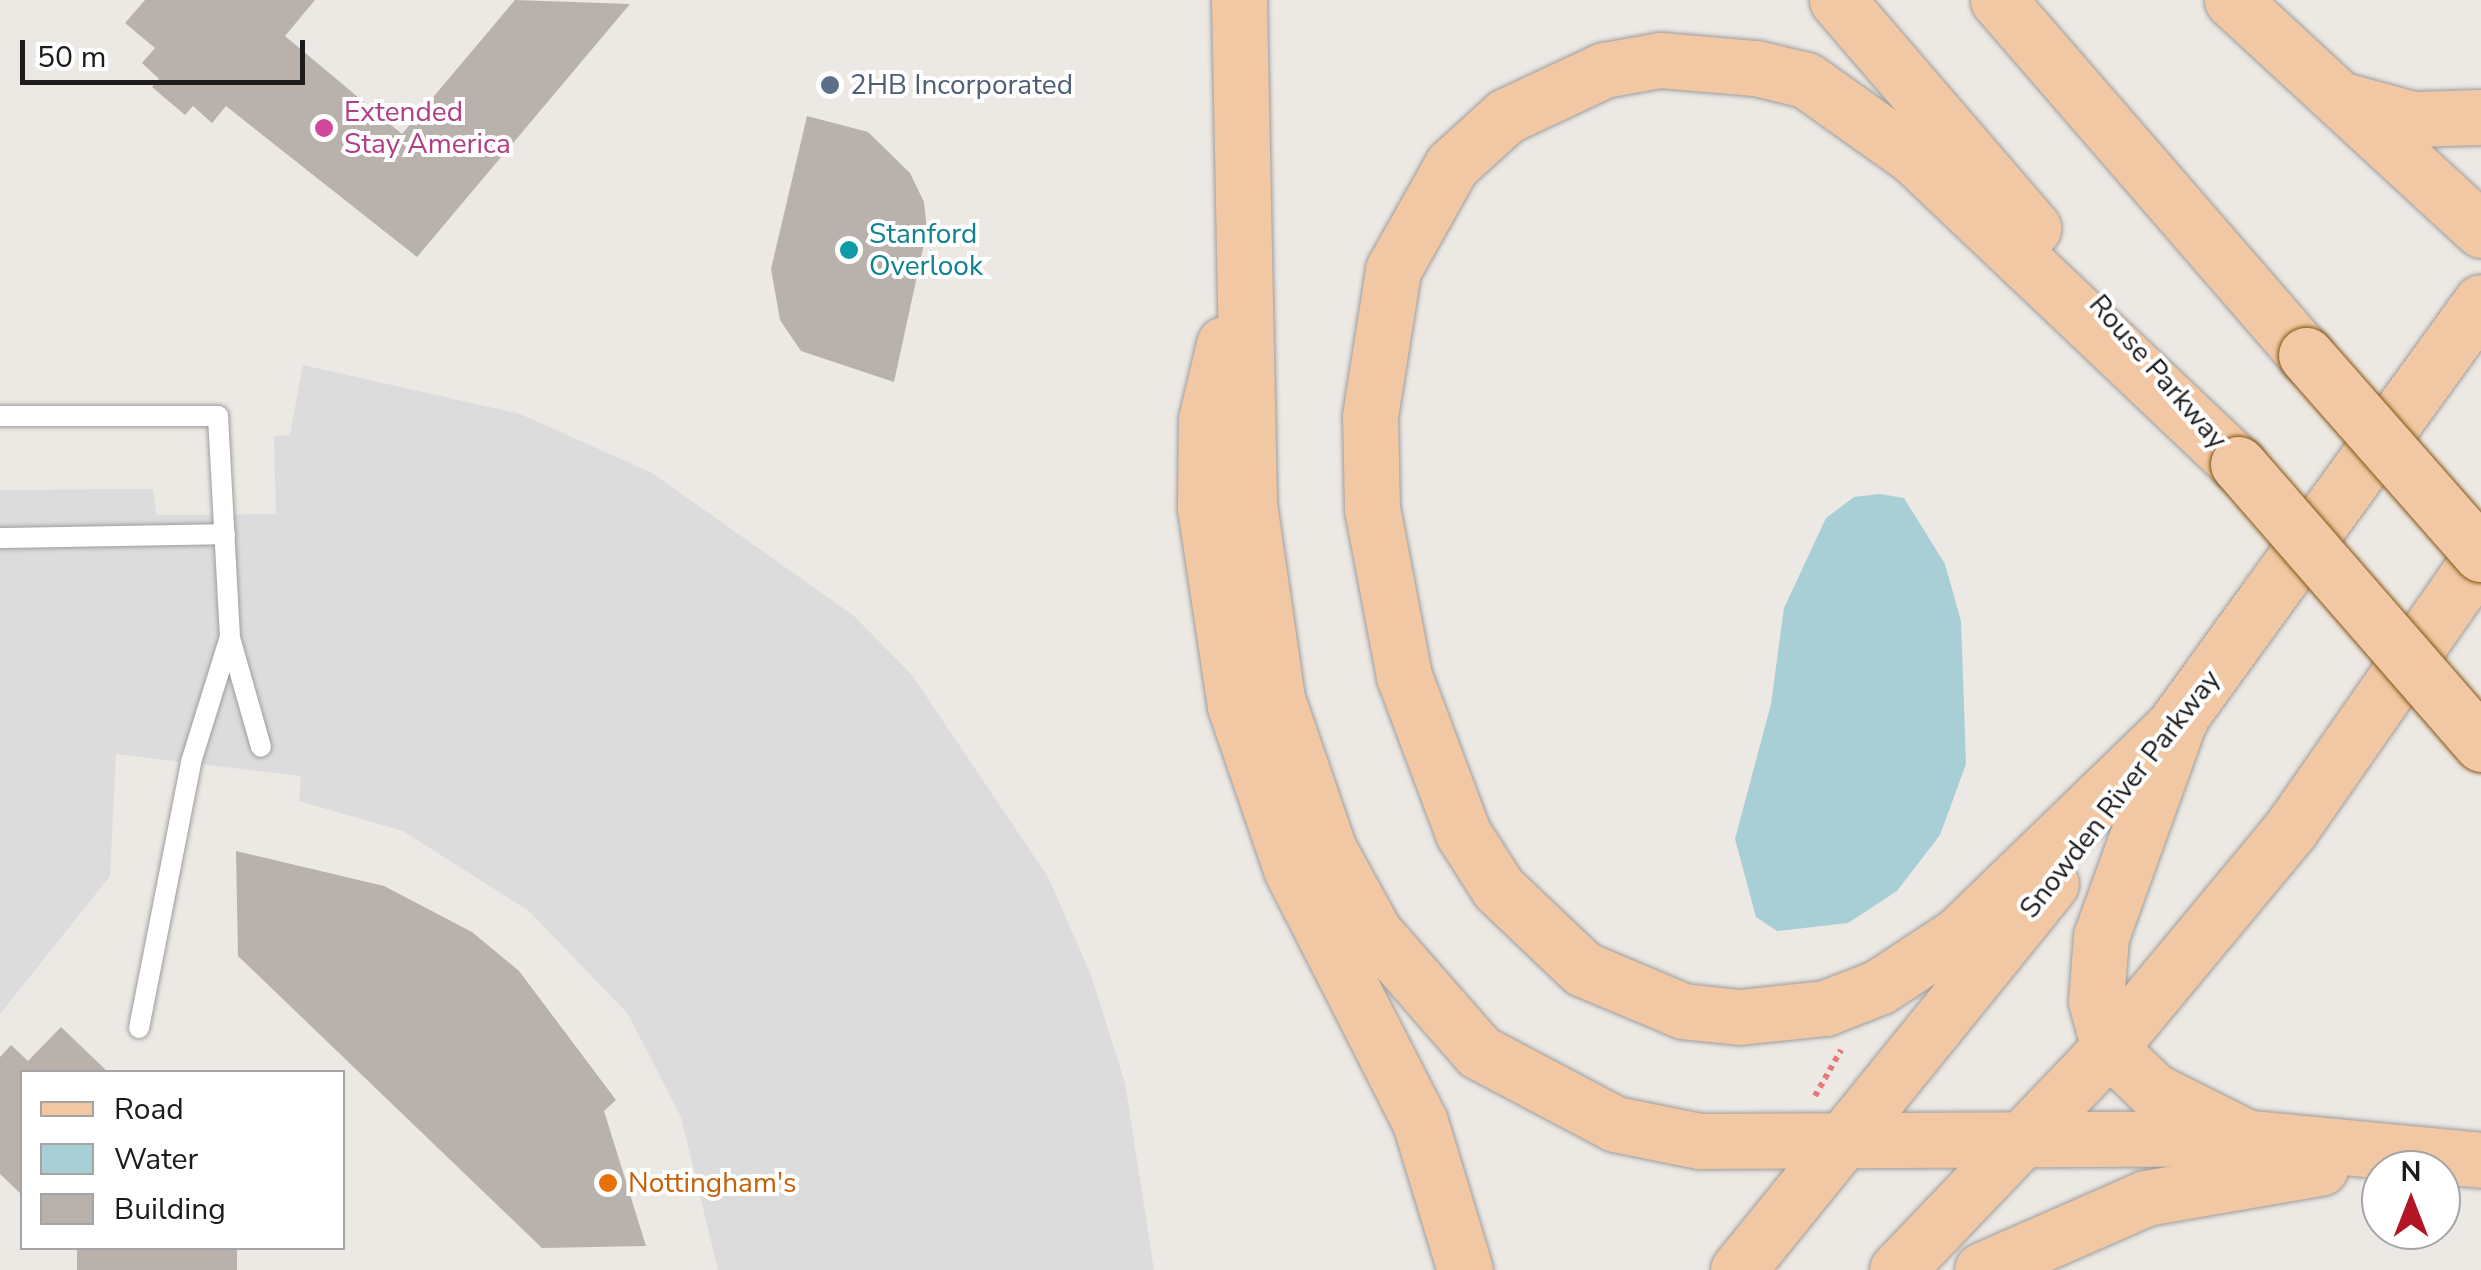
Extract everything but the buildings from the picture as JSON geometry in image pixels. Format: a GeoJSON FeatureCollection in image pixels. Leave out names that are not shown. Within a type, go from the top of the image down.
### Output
{"type":"FeatureCollection","features":[{"type":"Feature","properties":{"kind":"main road"},"geometry":{"type":"LineString","coordinates":[[1238,0],[1240,282],[1249,504],[1277,699],[1329,850],[1374,932],[1479,1052],[1554,1098],[1700,1141],[1845,1144],[2250,1138],[2476,1159]]}},
{"type":"Feature","properties":{"kind":"main road","name":"Rouse Parkway"},"geometry":{"type":"LineString","coordinates":[[1837,0],[2481,744]]}},
{"type":"Feature","properties":{"kind":"main road"},"geometry":{"type":"LineString","coordinates":[[1898,1270],[2109,1048],[2290,830],[2481,555],[1998,0]]}},
{"type":"Feature","properties":{"kind":"main road"},"geometry":{"type":"LineString","coordinates":[[2232,0],[2481,230]]}},
{"type":"Feature","properties":{"kind":"main road"},"geometry":{"type":"LineString","coordinates":[[2180,720],[1958,936],[1879,987],[1825,1008],[1739,1017],[1683,1010],[1584,969],[1508,900],[1462,832],[1404,676],[1384,600],[1370,453],[1393,270],[1452,165],[1506,116],[1604,70],[1660,60],[1756,68],[1806,80],[1914,157],[2238,464]]}},
{"type":"Feature","properties":{"kind":"main road"},"geometry":{"type":"LineString","coordinates":[[2335,98],[2412,119],[2481,116]]}},
{"type":"Feature","properties":{"kind":"main road"},"geometry":{"type":"LineString","coordinates":[[1240,282],[1206,420],[1204,508],[1235,706],[1290,869],[1420,1122],[1465,1270]]}},
{"type":"Feature","properties":{"kind":"main road","name":"Snowden River Parkway"},"geometry":{"type":"LineString","coordinates":[[1738,1270],[1845,1144],[2180,720],[2481,302]]}},
{"type":"Feature","properties":{"kind":"main road"},"geometry":{"type":"LineString","coordinates":[[2180,720],[2101,936],[2096,1001],[2109,1048],[2154,1091],[2250,1138]]}},
{"type":"Feature","properties":{"kind":"main road"},"geometry":{"type":"LineString","coordinates":[[1982,1270],[2088,1218],[2208,1182],[2476,1159]]}},
{"type":"Feature","properties":{"kind":"lane"},"geometry":{"type":"LineString","coordinates":[[0,416],[218,416],[230,638],[260,747]]}},
{"type":"Feature","properties":{"kind":"lane"},"geometry":{"type":"LineString","coordinates":[[0,538],[225,534]]}},
{"type":"Feature","properties":{"kind":"lane"},"geometry":{"type":"LineString","coordinates":[[139,1028],[191,762],[230,638]]}},
{"type":"Feature","properties":{"kind":"path"},"geometry":{"type":"LineString","coordinates":[[1812,1102],[1851,1033]]}},
{"type":"Feature","properties":{"kind":"shaded area"},"geometry":{"type":"Polygon","coordinates":[[[303,365],[520,414],[652,473],[854,616],[912,675],[1048,877],[1091,975],[1125,1083],[1154,1270],[718,1270],[681,1117],[628,1014],[529,911],[403,831],[299,801],[301,776],[116,754],[110,876],[0,1014],[0,490],[153,489],[156,515],[276,514],[274,436],[290,435],[303,365]]]}},
{"type":"Feature","properties":{"kind":"water"},"geometry":{"type":"Polygon","coordinates":[[[1880,494],[1904,498],[1945,564],[1961,621],[1966,764],[1940,835],[1897,891],[1848,923],[1777,931],[1756,917],[1735,839],[1771,704],[1784,608],[1826,518],[1854,497],[1880,494]]]}},
{"type":"Feature","properties":{"kind":"place","name":"2HB Incorporated"},"geometry":{"type":"Point","coordinates":[830,85]}},
{"type":"Feature","properties":{"kind":"place","name":"Extended Stay America"},"geometry":{"type":"Point","coordinates":[324,128]}},
{"type":"Feature","properties":{"kind":"place","name":"Stanford Overlook"},"geometry":{"type":"Point","coordinates":[849,250]}},
{"type":"Feature","properties":{"kind":"place","name":"Nottingham's"},"geometry":{"type":"Point","coordinates":[608,1183]}}]}
